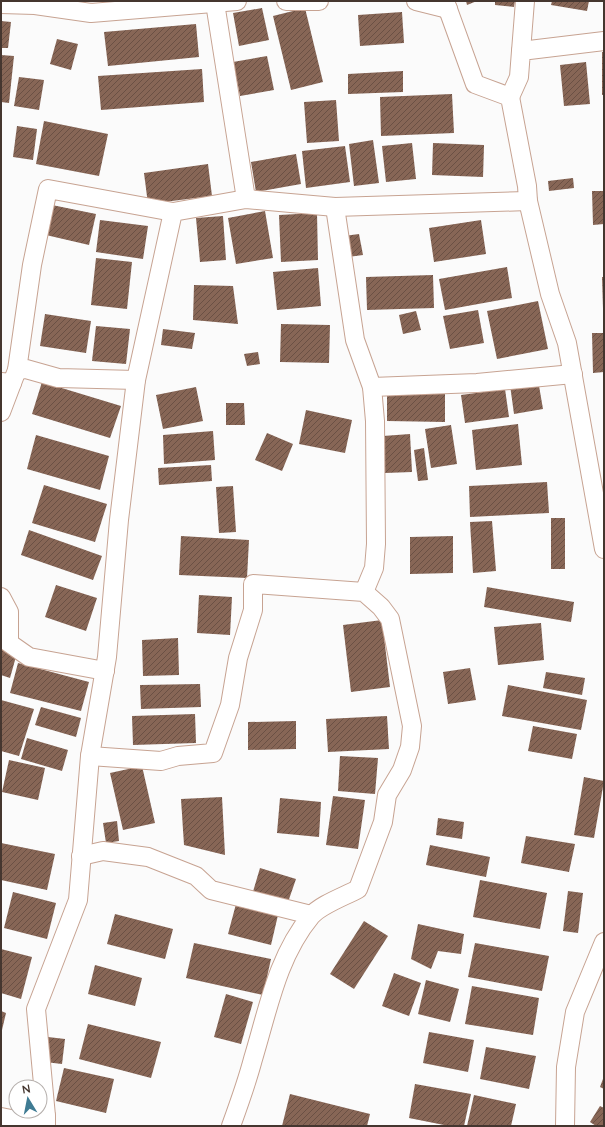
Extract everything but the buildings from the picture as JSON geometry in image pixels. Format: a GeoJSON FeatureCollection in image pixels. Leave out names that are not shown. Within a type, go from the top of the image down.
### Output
{"type":"FeatureCollection","features":[{"type":"Feature","properties":{"kind":"street"},"geometry":{"type":"LineString","coordinates":[[1,4],[35,5],[91,13],[237,1]]}},
{"type":"Feature","properties":{"kind":"street"},"geometry":{"type":"LineString","coordinates":[[286,1],[319,1]]}},
{"type":"Feature","properties":{"kind":"street"},"geometry":{"type":"LineString","coordinates":[[416,1],[447,5],[475,84],[510,97]]}},
{"type":"Feature","properties":{"kind":"street"},"geometry":{"type":"LineString","coordinates":[[525,1],[518,77],[510,97],[527,186],[528,201],[550,294],[566,343],[573,374],[604,548]]}},
{"type":"Feature","properties":{"kind":"street"},"geometry":{"type":"LineString","coordinates":[[215,3],[246,199]]}},
{"type":"Feature","properties":{"kind":"street"},"geometry":{"type":"LineString","coordinates":[[521,51],[604,42]]}},
{"type":"Feature","properties":{"kind":"street"},"geometry":{"type":"LineString","coordinates":[[1,412],[10,378],[48,189],[173,212],[246,199],[335,208],[528,201]]}},
{"type":"Feature","properties":{"kind":"street"},"geometry":{"type":"LineString","coordinates":[[335,208],[355,340],[372,387],[375,421],[376,544],[374,568],[364,592]]}},
{"type":"Feature","properties":{"kind":"street"},"geometry":{"type":"LineString","coordinates":[[1,1117],[41,1123],[36,1009],[78,900],[90,756],[105,671],[118,520],[136,380],[173,212]]}},
{"type":"Feature","properties":{"kind":"street"},"geometry":{"type":"LineString","coordinates":[[10,378],[26,369],[58,378],[136,380]]}},
{"type":"Feature","properties":{"kind":"street"},"geometry":{"type":"LineString","coordinates":[[372,387],[477,383],[573,374]]}},
{"type":"Feature","properties":{"kind":"street"},"geometry":{"type":"LineString","coordinates":[[90,756],[161,761],[178,756],[213,753],[230,705],[238,658],[252,610],[253,584],[364,592],[381,607],[390,619],[412,726],[410,747],[402,770],[387,795],[383,822],[358,889],[311,915],[291,947],[274,983],[253,1060],[231,1126]]}},
{"type":"Feature","properties":{"kind":"street"},"geometry":{"type":"LineString","coordinates":[[1,597],[9,612],[5,642],[29,657],[105,671]]}},
{"type":"Feature","properties":{"kind":"street"},"geometry":{"type":"LineString","coordinates":[[81,856],[103,851],[148,856],[196,876],[211,890],[311,915]]}},
{"type":"Feature","properties":{"kind":"street"},"geometry":{"type":"LineString","coordinates":[[565,1126],[566,1067],[575,1012],[604,942]]}}]}
